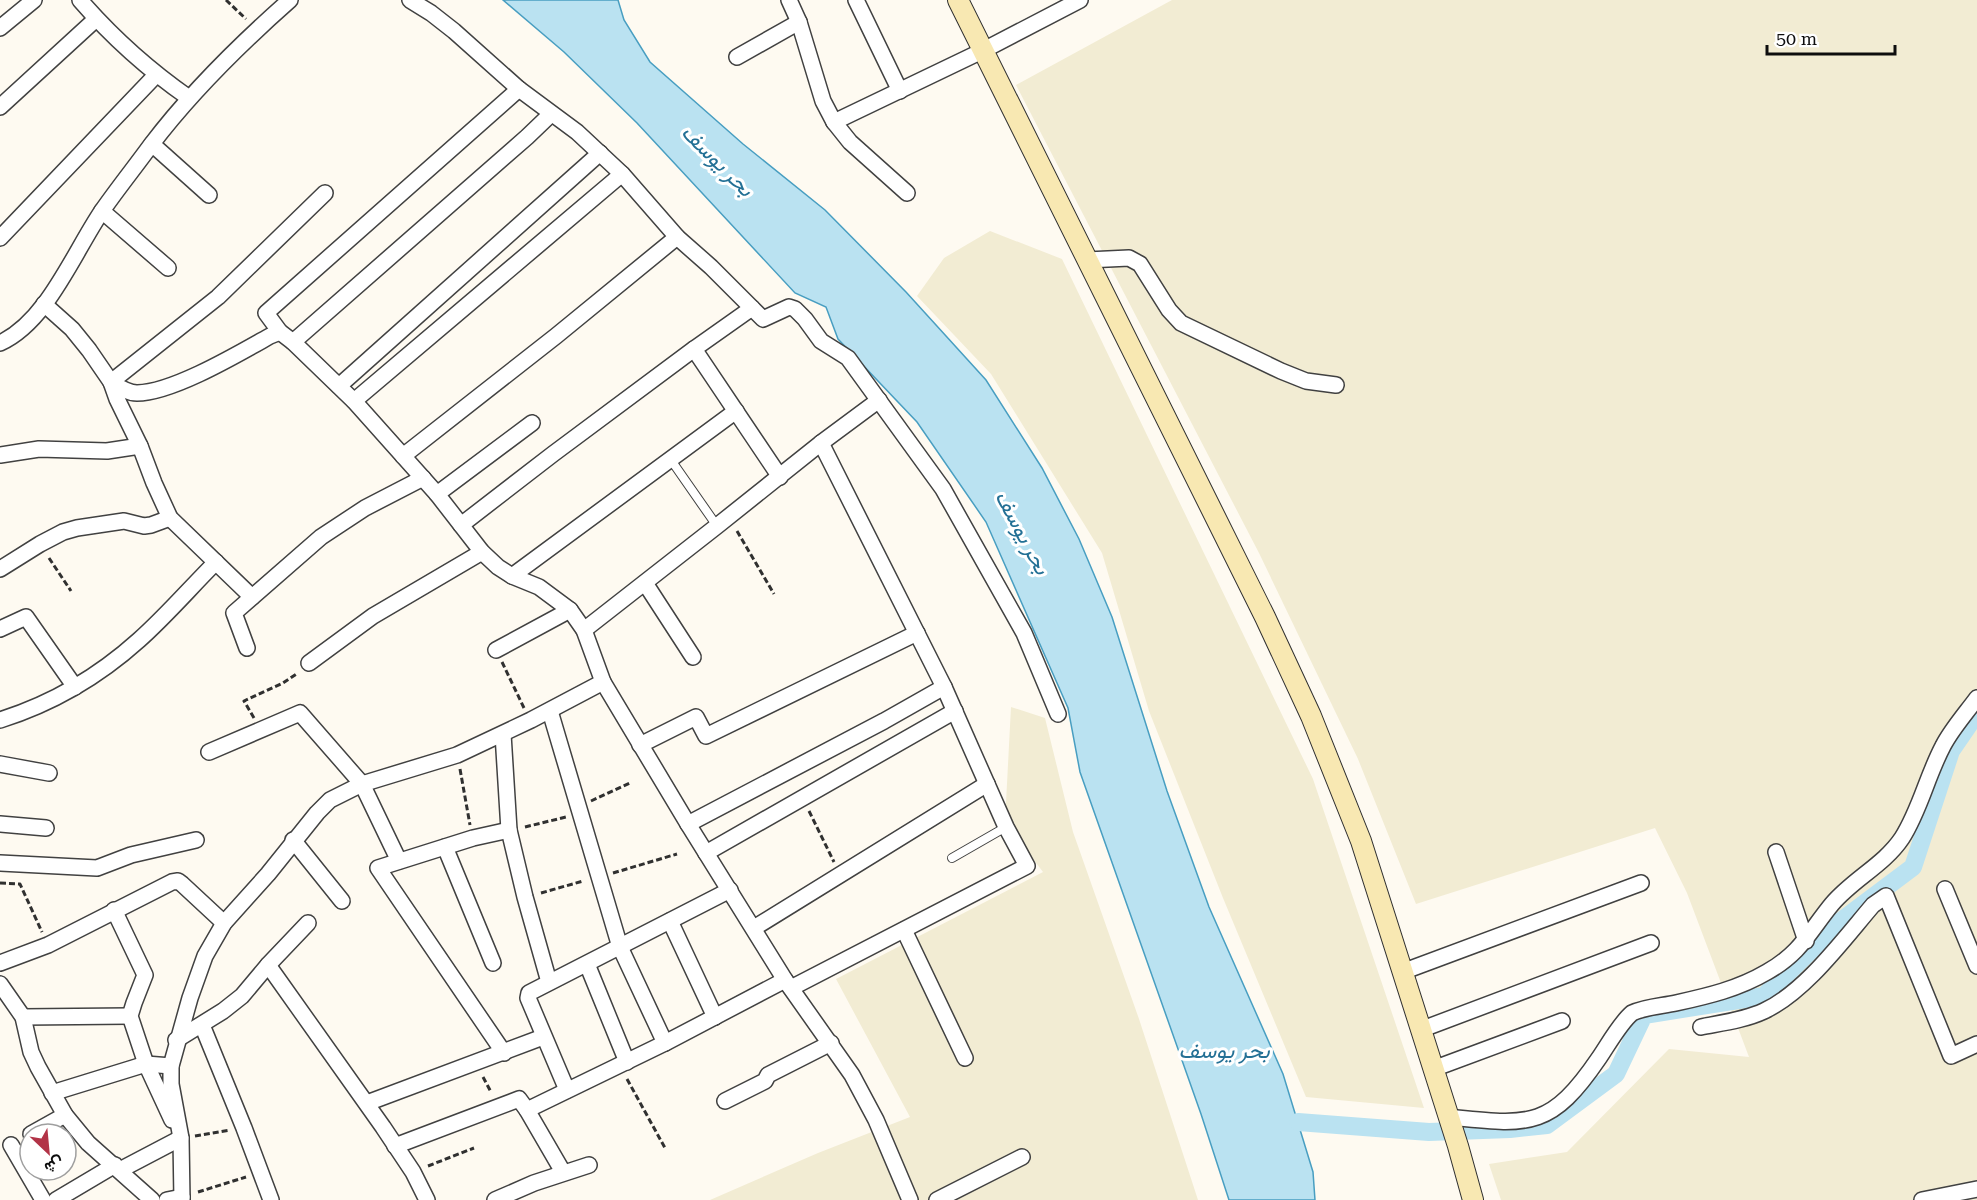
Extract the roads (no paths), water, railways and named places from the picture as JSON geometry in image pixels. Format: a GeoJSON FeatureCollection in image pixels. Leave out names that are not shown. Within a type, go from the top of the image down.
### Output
{"type":"FeatureCollection","features":[{"type":"Feature","properties":{"kind":"street"},"geometry":{"type":"LineString","coordinates":[[0,28],[34,0]]}},
{"type":"Feature","properties":{"kind":"street"},"geometry":{"type":"LineString","coordinates":[[0,343],[24,328],[44,304],[102,211],[189,98],[256,30],[290,0]]}},
{"type":"Feature","properties":{"kind":"street"},"geometry":{"type":"LineString","coordinates":[[410,0],[454,31],[519,88],[577,132],[622,174],[677,237],[763,319],[789,307],[795,309],[821,341],[848,358],[960,516],[1024,633],[1058,714]]}},
{"type":"Feature","properties":{"kind":"street"},"geometry":{"type":"LineString","coordinates":[[789,0],[799,22],[823,101],[834,122],[850,142],[907,193]]}},
{"type":"Feature","properties":{"kind":"street"},"geometry":{"type":"LineString","coordinates":[[856,0],[900,91]]}},
{"type":"Feature","properties":{"kind":"street"},"geometry":{"type":"LineString","coordinates":[[957,0],[1265,617],[1311,716],[1361,841],[1473,1200]]}},
{"type":"Feature","properties":{"kind":"street"},"geometry":{"type":"LineString","coordinates":[[834,122],[982,51],[1080,0]]}},
{"type":"Feature","properties":{"kind":"street"},"geometry":{"type":"LineString","coordinates":[[86,2],[96,19],[156,75],[189,98]]}},
{"type":"Feature","properties":{"kind":"street"},"geometry":{"type":"LineString","coordinates":[[0,107],[96,19]]}},
{"type":"Feature","properties":{"kind":"street"},"geometry":{"type":"LineString","coordinates":[[737,57],[799,22]]}},
{"type":"Feature","properties":{"kind":"street"},"geometry":{"type":"LineString","coordinates":[[0,238],[156,75]]}},
{"type":"Feature","properties":{"kind":"street"},"geometry":{"type":"LineString","coordinates":[[519,88],[266,313],[280,332],[339,386],[438,494],[482,552],[498,567],[512,576],[539,587],[570,610],[584,630],[603,682],[640,745],[788,984],[852,1075],[876,1120],[910,1200]]}},
{"type":"Feature","properties":{"kind":"street"},"geometry":{"type":"LineString","coordinates":[[293,342],[551,114]]}},
{"type":"Feature","properties":{"kind":"street"},"geometry":{"type":"LineString","coordinates":[[152,144],[209,195]]}},
{"type":"Feature","properties":{"kind":"street"},"geometry":{"type":"LineString","coordinates":[[339,386],[600,153]]}},
{"type":"Feature","properties":{"kind":"street"},"geometry":{"type":"LineString","coordinates":[[354,402],[622,174]]}},
{"type":"Feature","properties":{"kind":"street"},"geometry":{"type":"LineString","coordinates":[[111,382],[218,297],[325,193]]}},
{"type":"Feature","properties":{"kind":"street"},"geometry":{"type":"LineString","coordinates":[[102,211],[168,268]]}},
{"type":"Feature","properties":{"kind":"street"},"geometry":{"type":"LineString","coordinates":[[403,456],[677,237]]}},
{"type":"Feature","properties":{"kind":"street"},"geometry":{"type":"LineString","coordinates":[[1087,260],[1129,258],[1140,264],[1169,310],[1180,323],[1306,381],[1336,385]]}},
{"type":"Feature","properties":{"kind":"street"},"geometry":{"type":"LineString","coordinates":[[44,304],[72,329],[111,382],[170,518],[252,597]]}},
{"type":"Feature","properties":{"kind":"street"},"geometry":{"type":"LineString","coordinates":[[461,525],[553,454],[752,308]]}},
{"type":"Feature","properties":{"kind":"street"},"geometry":{"type":"LineString","coordinates":[[111,382],[126,391],[136,393],[155,390],[207,369],[280,332]]}},
{"type":"Feature","properties":{"kind":"street"},"geometry":{"type":"LineString","coordinates":[[694,350],[780,477]]}},
{"type":"Feature","properties":{"kind":"street"},"geometry":{"type":"LineString","coordinates":[[584,630],[879,400]]}},
{"type":"Feature","properties":{"kind":"street"},"geometry":{"type":"LineString","coordinates":[[512,576],[736,411]]}},
{"type":"Feature","properties":{"kind":"street"},"geometry":{"type":"LineString","coordinates":[[438,494],[532,423]]}},
{"type":"Feature","properties":{"kind":"street"},"geometry":{"type":"LineString","coordinates":[[526,1110],[716,1017],[904,930],[1027,866],[1006,827],[944,687],[821,443]]}},
{"type":"Feature","properties":{"kind":"street"},"geometry":{"type":"LineString","coordinates":[[0,455],[39,449],[107,451],[140,446]]}},
{"type":"Feature","properties":{"kind":"street"},"geometry":{"type":"LineString","coordinates":[[247,648],[234,613],[321,537],[365,508],[423,478]]}},
{"type":"Feature","properties":{"kind":"street"},"geometry":{"type":"LineString","coordinates":[[0,569],[63,532],[124,520],[144,526],[170,518]]}},
{"type":"Feature","properties":{"kind":"street"},"geometry":{"type":"LineString","coordinates":[[309,663],[373,616],[482,552]]}},
{"type":"Feature","properties":{"kind":"street"},"geometry":{"type":"LineString","coordinates":[[0,720],[45,703],[96,673],[139,640],[216,562]]}},
{"type":"Feature","properties":{"kind":"street"},"geometry":{"type":"LineString","coordinates":[[645,582],[693,657]]}},
{"type":"Feature","properties":{"kind":"street"},"geometry":{"type":"LineString","coordinates":[[496,650],[570,610]]}},
{"type":"Feature","properties":{"kind":"street"},"geometry":{"type":"LineString","coordinates":[[0,629],[26,617],[75,687]]}},
{"type":"Feature","properties":{"kind":"street"},"geometry":{"type":"LineString","coordinates":[[640,745],[696,717],[706,736],[917,633]]}},
{"type":"Feature","properties":{"kind":"street"},"geometry":{"type":"LineString","coordinates":[[177,1199],[181,1138],[171,1084],[171,1066],[177,1040],[205,956],[224,923],[268,874],[293,840],[330,800],[362,784],[457,755],[550,711],[603,682]]}},
{"type":"Feature","properties":{"kind":"street"},"geometry":{"type":"LineString","coordinates":[[688,824],[944,687]]}},
{"type":"Feature","properties":{"kind":"street"},"geometry":{"type":"LineString","coordinates":[[1449,1120],[1518,1122],[1537,1119],[1555,1109],[1574,1091],[1632,1013],[1714,995],[1743,985],[1768,972],[1794,953],[1806,941],[1844,891],[1887,856],[1901,840],[1912,820],[1943,746],[1977,698]]}},
{"type":"Feature","properties":{"kind":"street"},"geometry":{"type":"LineString","coordinates":[[550,711],[620,947],[665,1043]]}},
{"type":"Feature","properties":{"kind":"street"},"geometry":{"type":"LineString","coordinates":[[706,853],[955,711]]}},
{"type":"Feature","properties":{"kind":"street"},"geometry":{"type":"LineString","coordinates":[[208,752],[300,713],[362,784],[399,861]]}},
{"type":"Feature","properties":{"kind":"street"},"geometry":{"type":"LineString","coordinates":[[503,734],[509,830],[549,982]]}},
{"type":"Feature","properties":{"kind":"street"},"geometry":{"type":"LineString","coordinates":[[0,764],[49,773]]}},
{"type":"Feature","properties":{"kind":"street"},"geometry":{"type":"LineString","coordinates":[[754,928],[987,784]]}},
{"type":"Feature","properties":{"kind":"street"},"geometry":{"type":"LineString","coordinates":[[0,824],[46,828]]}},
{"type":"Feature","properties":{"kind":"street"},"geometry":{"type":"LineString","coordinates":[[504,1053],[378,868],[473,838],[509,830]]}},
{"type":"Feature","properties":{"kind":"street"},"geometry":{"type":"LineString","coordinates":[[0,863],[97,868],[150,850],[196,840]]}},
{"type":"Feature","properties":{"kind":"street"},"geometry":{"type":"LineString","coordinates":[[293,840],[342,901]]}},
{"type":"Feature","properties":{"kind":"street"},"geometry":{"type":"LineString","coordinates":[[446,847],[493,963]]}},
{"type":"Feature","properties":{"kind":"street"},"geometry":{"type":"LineString","coordinates":[[1776,852],[1806,941]]}},
{"type":"Feature","properties":{"kind":"street"},"geometry":{"type":"LineString","coordinates":[[0,963],[48,945],[172,882],[178,881],[224,923]]}},
{"type":"Feature","properties":{"kind":"street"},"geometry":{"type":"LineString","coordinates":[[1402,972],[1641,883]]}},
{"type":"Feature","properties":{"kind":"street"},"geometry":{"type":"LineString","coordinates":[[1945,889],[1977,966]]}},
{"type":"Feature","properties":{"kind":"street"},"geometry":{"type":"LineString","coordinates":[[567,1090],[543,1037],[529,993],[730,890]]}},
{"type":"Feature","properties":{"kind":"street"},"geometry":{"type":"LineString","coordinates":[[1701,1027],[1751,1016],[1784,1000],[1805,981],[1873,905],[1886,896],[1951,1056],[1977,1044]]}},
{"type":"Feature","properties":{"kind":"street"},"geometry":{"type":"LineString","coordinates":[[114,910],[145,975],[130,1016],[146,1064],[181,1138]]}},
{"type":"Feature","properties":{"kind":"street"},"geometry":{"type":"LineString","coordinates":[[670,921],[716,1017]]}},
{"type":"Feature","properties":{"kind":"street"},"geometry":{"type":"LineString","coordinates":[[177,1040],[242,996],[308,923]]}},
{"type":"Feature","properties":{"kind":"street"},"geometry":{"type":"LineString","coordinates":[[904,930],[965,1058]]}},
{"type":"Feature","properties":{"kind":"street"},"geometry":{"type":"LineString","coordinates":[[1420,1030],[1651,943]]}},
{"type":"Feature","properties":{"kind":"street"},"geometry":{"type":"LineString","coordinates":[[587,964],[623,1064]]}},
{"type":"Feature","properties":{"kind":"street"},"geometry":{"type":"LineString","coordinates":[[268,965],[413,1172],[427,1200]]}},
{"type":"Feature","properties":{"kind":"street"},"geometry":{"type":"LineString","coordinates":[[2,990],[23,1017],[31,1052],[65,1115],[88,1143],[152,1200]]}},
{"type":"Feature","properties":{"kind":"street"},"geometry":{"type":"LineString","coordinates":[[23,1017],[130,1016]]}},
{"type":"Feature","properties":{"kind":"street"},"geometry":{"type":"LineString","coordinates":[[1433,1070],[1562,1021]]}},
{"type":"Feature","properties":{"kind":"street"},"geometry":{"type":"LineString","coordinates":[[202,1025],[271,1200]]}},
{"type":"Feature","properties":{"kind":"street"},"geometry":{"type":"LineString","coordinates":[[366,1103],[476,1064],[543,1037]]}},
{"type":"Feature","properties":{"kind":"street"},"geometry":{"type":"LineString","coordinates":[[725,1101],[765,1081],[768,1075],[831,1043]]}},
{"type":"Feature","properties":{"kind":"street"},"geometry":{"type":"LineString","coordinates":[[52,1093],[146,1064],[171,1066]]}},
{"type":"Feature","properties":{"kind":"street"},"geometry":{"type":"LineString","coordinates":[[395,1146],[519,1099],[563,1172]]}},
{"type":"Feature","properties":{"kind":"street"},"geometry":{"type":"LineString","coordinates":[[52,1122],[65,1115]]}},
{"type":"Feature","properties":{"kind":"street"},"geometry":{"type":"LineString","coordinates":[[56,1200],[181,1138]]}},
{"type":"Feature","properties":{"kind":"street"},"geometry":{"type":"LineString","coordinates":[[6,1148],[43,1200]]}},
{"type":"Feature","properties":{"kind":"street"},"geometry":{"type":"LineString","coordinates":[[937,1200],[1022,1157]]}},
{"type":"Feature","properties":{"kind":"street"},"geometry":{"type":"LineString","coordinates":[[495,1200],[563,1172],[589,1165]]}},
{"type":"Feature","properties":{"kind":"street"},"geometry":{"type":"LineString","coordinates":[[1922,1200],[1977,1189]]}},
{"type":"Feature","properties":{"kind":"lane"},"geometry":{"type":"LineString","coordinates":[[671,460],[723,522]]}},
{"type":"Feature","properties":{"kind":"lane"},"geometry":{"type":"LineString","coordinates":[[952,858],[1006,827]]}},
{"type":"Feature","properties":{"kind":"water","name":"بحر يوسف"},"geometry":{"type":"Polygon","coordinates":[[[503,0],[618,0],[624,20],[650,62],[743,144],[825,210],[906,292],[986,380],[1042,468],[1079,539],[1112,617],[1167,791],[1209,907],[1283,1074],[1313,1172],[1315,1200],[1229,1200],[1201,1114],[1080,772],[1068,708],[986,522],[917,422],[838,339],[826,307],[795,293],[637,123],[564,52],[503,0]]]}},
{"type":"Feature","properties":{"kind":"waterway"},"geometry":{"type":"LineString","coordinates":[[1298,1122],[1429,1132],[1510,1129],[1547,1125],[1616,1074],[1644,1015],[1764,996],[1841,921],[1913,867],[1951,751],[1977,713]]}}]}
